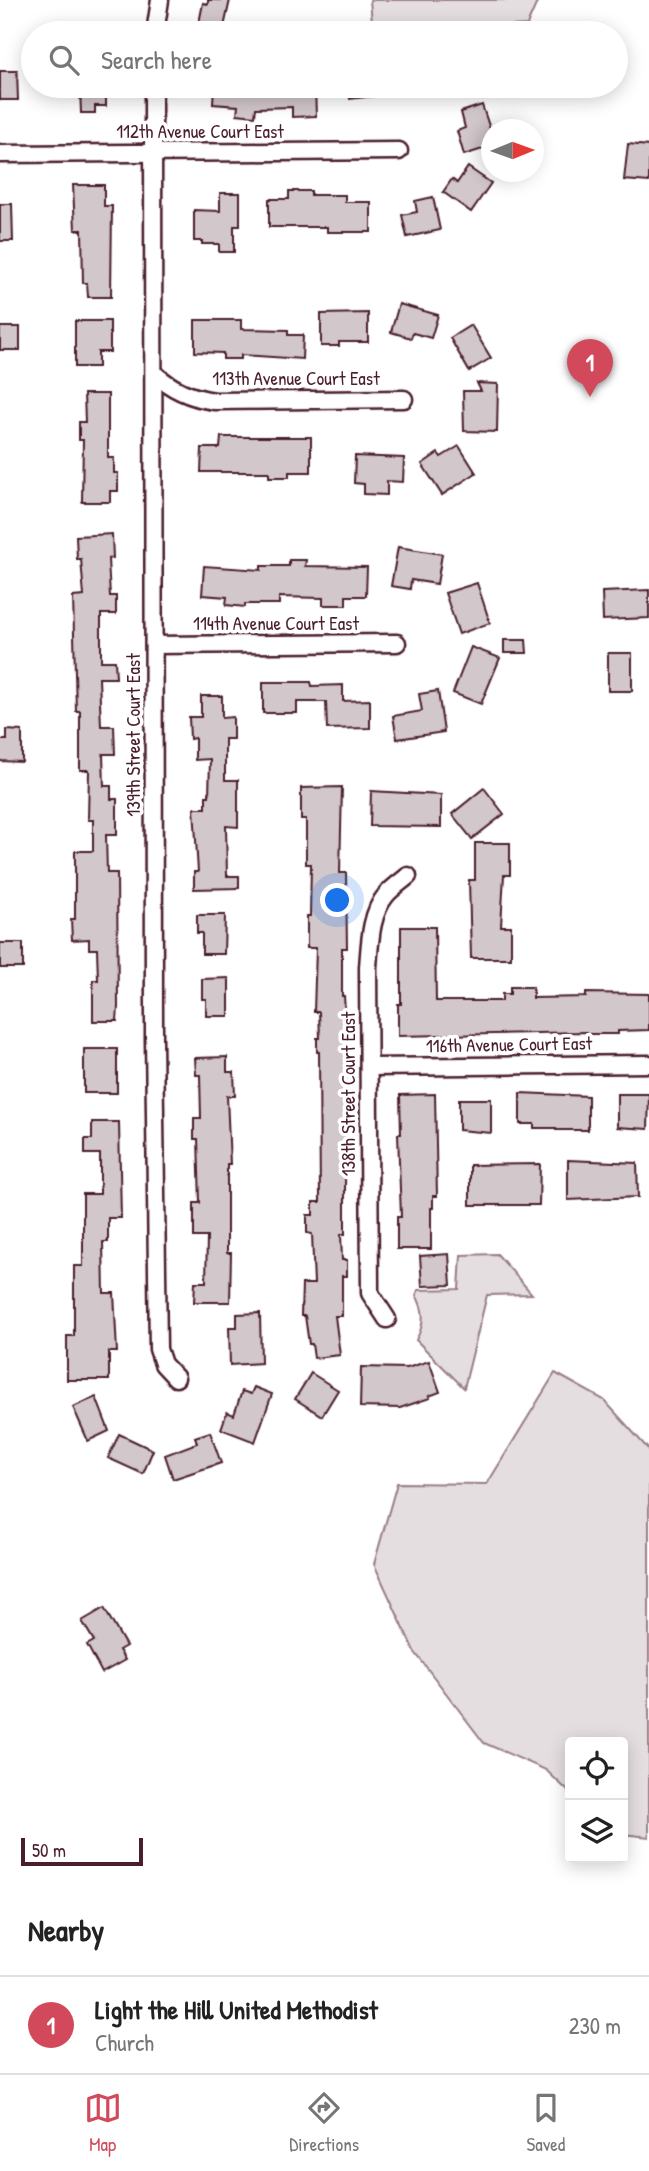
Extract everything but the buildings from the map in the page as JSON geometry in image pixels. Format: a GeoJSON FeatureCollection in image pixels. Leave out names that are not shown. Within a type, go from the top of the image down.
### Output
{"type":"FeatureCollection","features":[{"type":"Feature","properties":{"kind":"street"},"geometry":{"type":"LineString","coordinates":[[157,21],[160,0]]}},
{"type":"Feature","properties":{"kind":"street","name":"139th Street Court East"},"geometry":{"type":"LineString","coordinates":[[153,98],[154,1038],[158,1349],[163,1364],[176,1378]]}},
{"type":"Feature","properties":{"kind":"street","name":"112th Avenue Court East"},"geometry":{"type":"LineString","coordinates":[[0,154],[399,151]]}},
{"type":"Feature","properties":{"kind":"street","name":"113th Avenue Court East"},"geometry":{"type":"LineString","coordinates":[[154,373],[167,385],[186,395],[215,401],[404,399]]}},
{"type":"Feature","properties":{"kind":"street","name":"114th Avenue Court East"},"geometry":{"type":"LineString","coordinates":[[154,645],[397,643]]}},
{"type":"Feature","properties":{"kind":"street","name":"138th Street Court East"},"geometry":{"type":"LineString","coordinates":[[387,1319],[370,1293],[368,967],[376,914],[386,895],[408,876]]}},
{"type":"Feature","properties":{"kind":"street","name":"116th Avenue Court East"},"geometry":{"type":"LineString","coordinates":[[369,1067],[649,1063]]}},
{"type":"Feature","properties":{"kind":"shaded area"},"geometry":{"type":"Polygon","coordinates":[[[370,0],[538,0],[529,21],[372,21],[370,0]]]}},
{"type":"Feature","properties":{"kind":"shaded area"},"geometry":{"type":"Polygon","coordinates":[[[497,1254],[532,1294],[487,1295],[464,1388],[416,1340],[423,1317],[416,1295],[419,1290],[459,1289],[461,1255],[497,1254]]]}},
{"type":"Feature","properties":{"kind":"shaded area"},"geometry":{"type":"Polygon","coordinates":[[[555,1373],[604,1400],[649,1450],[649,1837],[628,1835],[628,1737],[565,1737],[565,1788],[546,1770],[484,1743],[414,1651],[374,1564],[397,1483],[487,1484],[555,1373]]]}},
{"type":"Feature","properties":{"kind":"place","name":"Light the Hill United Methodist"},"geometry":{"type":"Point","coordinates":[590,397]}}]}
